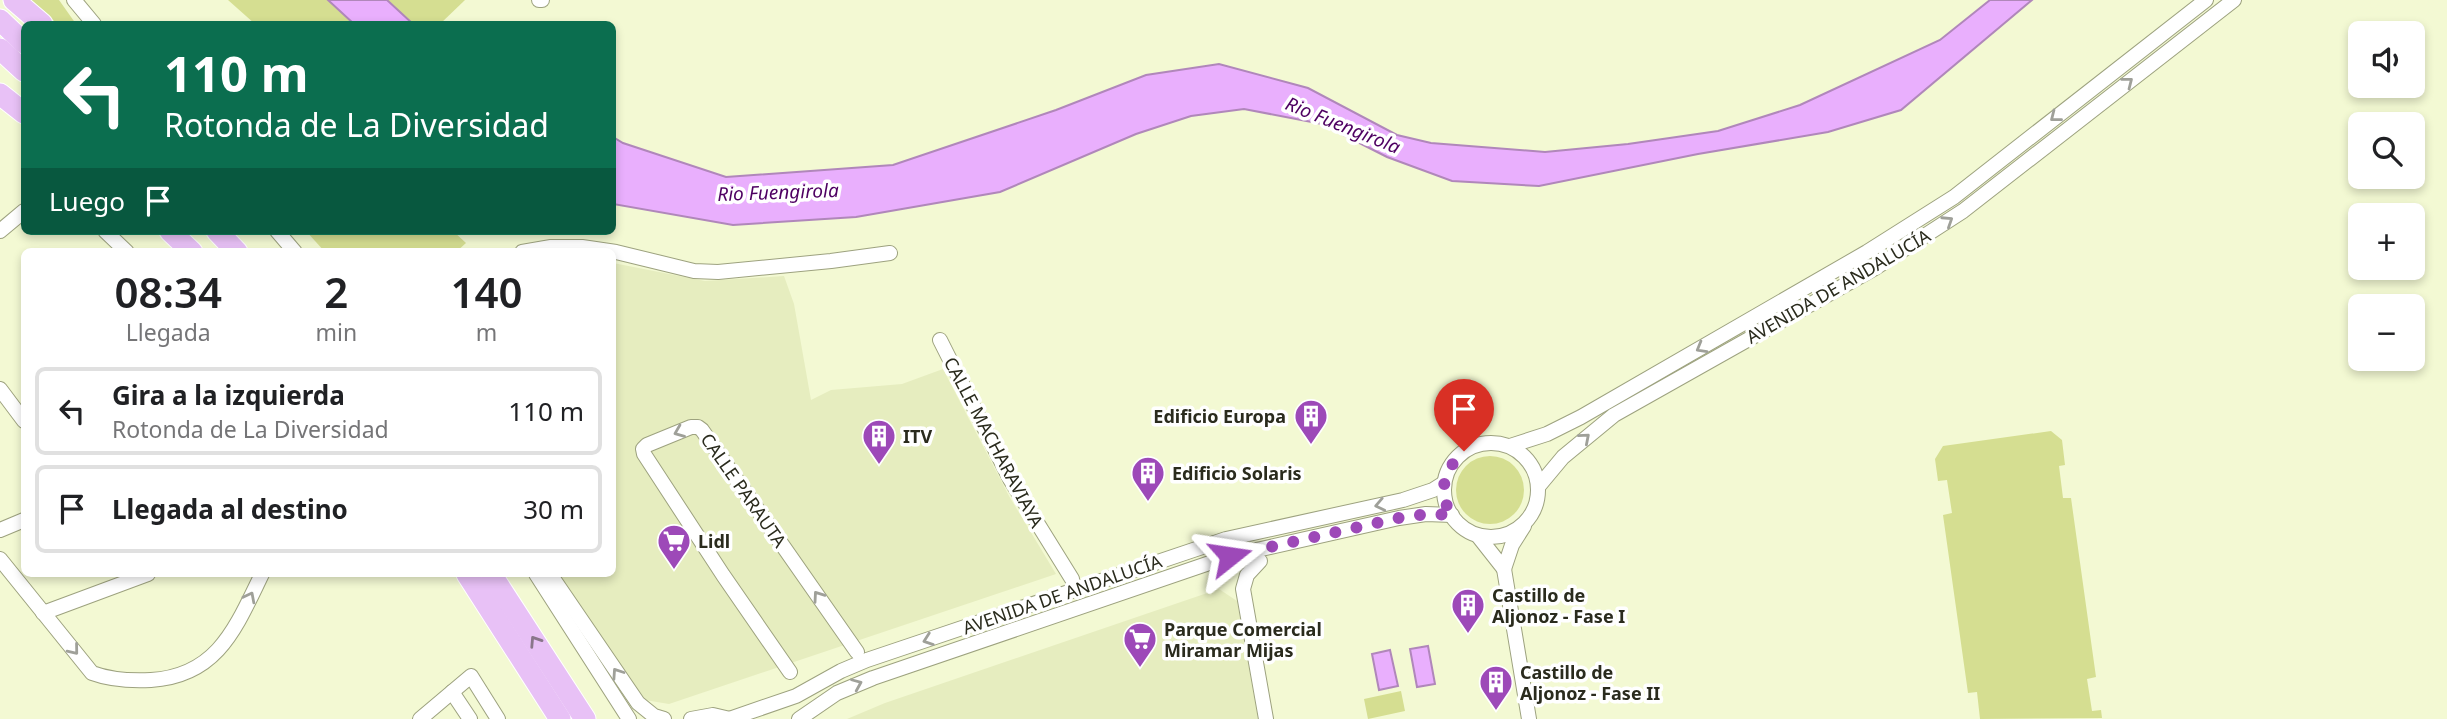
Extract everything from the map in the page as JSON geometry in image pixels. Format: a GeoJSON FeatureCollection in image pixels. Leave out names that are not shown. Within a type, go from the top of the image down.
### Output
{"type":"FeatureCollection","features":[{"type":"Feature","properties":{"kind":"highway"},"geometry":{"type":"LineString","coordinates":[[14,0],[39,21]]}},
{"type":"Feature","properties":{"kind":"highway"},"geometry":{"type":"LineString","coordinates":[[0,20],[21,40]]}},
{"type":"Feature","properties":{"kind":"highway"},"geometry":{"type":"LineString","coordinates":[[0,49],[21,68]]}},
{"type":"Feature","properties":{"kind":"highway"},"geometry":{"type":"LineString","coordinates":[[0,94],[21,111]]}},
{"type":"Feature","properties":{"kind":"highway"},"geometry":{"type":"LineString","coordinates":[[174,235],[188,248]]}},
{"type":"Feature","properties":{"kind":"highway"},"geometry":{"type":"LineString","coordinates":[[193,235],[204,248]]}},
{"type":"Feature","properties":{"kind":"highway"},"geometry":{"type":"LineString","coordinates":[[221,235],[233,248]]}},
{"type":"Feature","properties":{"kind":"highway"},"geometry":{"type":"LineString","coordinates":[[469,577],[560,719]]}},
{"type":"Feature","properties":{"kind":"highway"},"geometry":{"type":"LineString","coordinates":[[493,577],[585,719]]}},
{"type":"Feature","properties":{"kind":"street"},"geometry":{"type":"LineString","coordinates":[[74,0],[92,21]]}},
{"type":"Feature","properties":{"kind":"street","name":"AVENIDA DE ANDALUCÍA"},"geometry":{"type":"LineString","coordinates":[[1510,446],[1547,434],[1590,412],[1867,252],[1943,204],[2206,0]]}},
{"type":"Feature","properties":{"kind":"street","name":"AVENIDA DE ANDALUCÍA"},"geometry":{"type":"LineString","coordinates":[[1538,487],[1563,457],[1614,415],[1875,268],[1963,211],[2234,0]]}},
{"type":"Feature","properties":{"kind":"street"},"geometry":{"type":"LineString","coordinates":[[0,231],[21,214]]}},
{"type":"Feature","properties":{"kind":"street"},"geometry":{"type":"LineString","coordinates":[[109,235],[123,248]]}},
{"type":"Feature","properties":{"kind":"street"},"geometry":{"type":"LineString","coordinates":[[545,248],[589,248]]}},
{"type":"Feature","properties":{"kind":"street"},"geometry":{"type":"LineString","coordinates":[[616,252],[694,271],[718,272],[890,253]]}},
{"type":"Feature","properties":{"kind":"street","name":"CALLE MACHARAVIAYA"},"geometry":{"type":"LineString","coordinates":[[940,340],[1010,479],[1072,579]]}},
{"type":"Feature","properties":{"kind":"street"},"geometry":{"type":"LineString","coordinates":[[0,390],[21,417]]}},
{"type":"Feature","properties":{"kind":"street","name":"CALLE PARAUTA"},"geometry":{"type":"LineString","coordinates":[[790,672],[644,454],[643,449],[647,445],[698,426],[857,652]]}},
{"type":"Feature","properties":{"kind":"street"},"geometry":{"type":"LineString","coordinates":[[1504,569],[1478,536],[1457,522],[1444,493],[1444,483],[1452,462],[1464,451],[1486,443],[1510,446],[1524,456],[1533,467],[1538,487],[1534,509],[1512,545],[1504,569],[1529,719]]}},
{"type":"Feature","properties":{"kind":"street","name":"AVENIDA DE ANDALUCÍA"},"geometry":{"type":"LineString","coordinates":[[729,719],[796,696],[867,660],[1226,539],[1403,500],[1433,490],[1444,483]]}},
{"type":"Feature","properties":{"kind":"street","name":"AVENIDA DE ANDALUCÍA"},"geometry":{"type":"LineString","coordinates":[[799,719],[837,693],[873,678],[1230,556],[1399,518],[1426,514],[1452,515]]}},
{"type":"Feature","properties":{"kind":"street"},"geometry":{"type":"LineString","coordinates":[[0,530],[21,521]]}},
{"type":"Feature","properties":{"kind":"street"},"geometry":{"type":"LineString","coordinates":[[1478,536],[1501,536],[1515,531],[1527,522]]}},
{"type":"Feature","properties":{"kind":"street"},"geometry":{"type":"LineString","coordinates":[[0,559],[92,673],[125,680],[163,679],[199,667],[214,655],[229,637],[260,577]]}},
{"type":"Feature","properties":{"kind":"street"},"geometry":{"type":"LineString","coordinates":[[1259,561],[1247,575],[1243,589],[1266,719]]}},
{"type":"Feature","properties":{"kind":"street"},"geometry":{"type":"LineString","coordinates":[[43,613],[140,577]]}},
{"type":"Feature","properties":{"kind":"street"},"geometry":{"type":"LineString","coordinates":[[538,577],[629,719]]}},
{"type":"Feature","properties":{"kind":"street"},"geometry":{"type":"LineString","coordinates":[[552,577],[638,703],[654,716],[664,719]]}},
{"type":"Feature","properties":{"kind":"street"},"geometry":{"type":"LineString","coordinates":[[420,719],[471,676],[498,719]]}},
{"type":"Feature","properties":{"kind":"street"},"geometry":{"type":"LineString","coordinates":[[452,692],[470,719]]}},
{"type":"Feature","properties":{"kind":"street"},"geometry":{"type":"LineString","coordinates":[[691,719],[713,715],[729,719]]}},
{"type":"Feature","properties":{"kind":"shaded area"},"geometry":{"type":"Polygon","coordinates":[[[616,264],[705,281],[784,276],[794,304],[811,400],[831,390],[902,384],[943,369],[1009,496],[1056,574],[669,704],[645,700],[559,577],[616,577],[616,264]]]}},
{"type":"Feature","properties":{"kind":"shaded area"},"geometry":{"type":"Polygon","coordinates":[[[1219,589],[1237,601],[1258,719],[847,719],[885,703],[1219,589]]]}},
{"type":"Feature","properties":{"kind":"green space"},"geometry":{"type":"Polygon","coordinates":[[[28,0],[59,0],[74,21],[54,21],[28,0]]]}},
{"type":"Feature","properties":{"kind":"green space"},"geometry":{"type":"Polygon","coordinates":[[[228,0],[328,0],[351,21],[252,21],[228,0]]]}},
{"type":"Feature","properties":{"kind":"green space"},"geometry":{"type":"Polygon","coordinates":[[[387,0],[465,0],[443,21],[410,21],[387,0]]]}},
{"type":"Feature","properties":{"kind":"green space"},"geometry":{"type":"Polygon","coordinates":[[[310,235],[457,235],[466,243],[460,248],[321,248],[310,235]]]}},
{"type":"Feature","properties":{"kind":"green space"},"geometry":{"type":"Polygon","coordinates":[[[2051,431],[2062,440],[2065,465],[2059,466],[2063,498],[2071,498],[2096,677],[2087,679],[2092,711],[2101,710],[2102,718],[1980,719],[1977,692],[1968,693],[1943,515],[1952,513],[1947,480],[1938,481],[1935,459],[1943,446],[2051,431]]]}},
{"type":"Feature","properties":{"kind":"green space"},"geometry":{"type":"Polygon","coordinates":[[[1490,456],[1503,459],[1514,466],[1521,477],[1524,490],[1521,503],[1514,514],[1503,521],[1490,524],[1477,521],[1466,514],[1459,503],[1456,490],[1459,477],[1466,466],[1477,459],[1490,456]]]}},
{"type":"Feature","properties":{"kind":"green space"},"geometry":{"type":"Polygon","coordinates":[[[1401,691],[1405,711],[1368,719],[1364,699],[1401,691]]]}},
{"type":"Feature","properties":{"kind":"water"},"geometry":{"type":"Polygon","coordinates":[[[328,0],[387,0],[410,21],[351,21],[328,0]]]}},
{"type":"Feature","properties":{"kind":"water","name":"Rio Fuengirola"},"geometry":{"type":"Polygon","coordinates":[[[1990,0],[2032,0],[1901,110],[1828,132],[1698,154],[1539,186],[1452,181],[1387,157],[1322,124],[1244,109],[1191,116],[1136,134],[1000,192],[856,217],[733,225],[616,205],[616,139],[726,177],[893,165],[1056,110],[1146,75],[1219,64],[1308,88],[1397,135],[1431,143],[1545,152],[1718,131],[1800,105],[1940,40],[1990,0]]]}},
{"type":"Feature","properties":{"kind":"water"},"geometry":{"type":"Polygon","coordinates":[[[1428,646],[1435,684],[1417,687],[1410,649],[1428,646]]]}},
{"type":"Feature","properties":{"kind":"water"},"geometry":{"type":"Polygon","coordinates":[[[1390,650],[1398,686],[1379,690],[1372,654],[1390,650]]]}},
{"type":"Feature","properties":{"kind":"place","name":"Edificio Europa"},"geometry":{"type":"Point","coordinates":[1311,446]}},
{"type":"Feature","properties":{"kind":"place","name":"ITV"},"geometry":{"type":"Point","coordinates":[879,466]}},
{"type":"Feature","properties":{"kind":"place","name":"Edificio Solaris"},"geometry":{"type":"Point","coordinates":[1148,503]}},
{"type":"Feature","properties":{"kind":"place","name":"Lidl"},"geometry":{"type":"Point","coordinates":[674,571]}},
{"type":"Feature","properties":{"kind":"place","name":"Castillo de Aljonoz - Fase I"},"geometry":{"type":"Point","coordinates":[1468,635]}},
{"type":"Feature","properties":{"kind":"place","name":"Parque Comercial Miramar Mijas"},"geometry":{"type":"Point","coordinates":[1140,669]}},
{"type":"Feature","properties":{"kind":"place","name":"Castillo de Aljonoz - Fase II"},"geometry":{"type":"Point","coordinates":[1496,712]}},
{"type":"Feature","properties":{"kind":"route"},"geometry":{"type":"LineString","coordinates":[[1230,556],[1399,518],[1426,514],[1452,515],[1444,493],[1445,477],[1452,462],[1464,451]]}}]}
